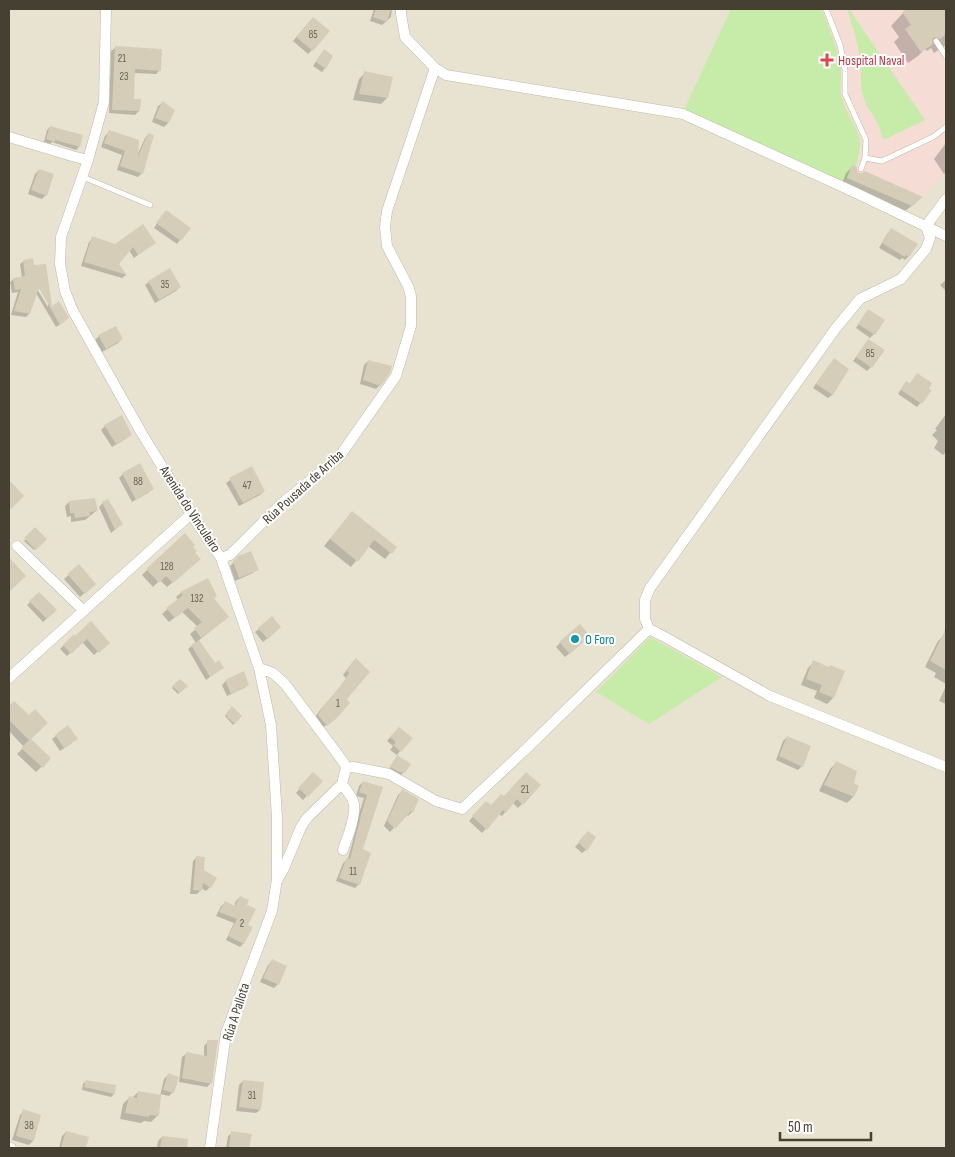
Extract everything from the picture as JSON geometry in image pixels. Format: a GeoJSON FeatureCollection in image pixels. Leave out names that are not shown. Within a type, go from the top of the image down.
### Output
{"type":"FeatureCollection","features":[{"type":"Feature","properties":{"kind":"street","name":"Avenida do Vinculeiro"},"geometry":{"type":"LineString","coordinates":[[106,9],[104,102],[88,160],[61,237],[60,264],[64,291],[73,311],[141,432],[191,514],[222,558],[260,668],[271,725],[277,817],[277,879]]}},
{"type":"Feature","properties":{"kind":"street"},"geometry":{"type":"LineString","coordinates":[[401,9],[405,37],[435,68],[446,75],[682,114],[856,187],[946,236]]}},
{"type":"Feature","properties":{"kind":"street","name":"Rúa Pousada de Arriba"},"geometry":{"type":"LineString","coordinates":[[222,558],[230,555],[281,504],[339,458],[396,376],[411,326],[411,296],[388,246],[385,227],[387,211],[435,68]]}},
{"type":"Feature","properties":{"kind":"street"},"geometry":{"type":"LineString","coordinates":[[9,136],[88,160]]}},
{"type":"Feature","properties":{"kind":"street"},"geometry":{"type":"LineString","coordinates":[[926,226],[946,199]]}},
{"type":"Feature","properties":{"kind":"street"},"geometry":{"type":"LineString","coordinates":[[926,226],[930,238],[926,249],[901,279],[860,299],[836,328],[650,588],[644,600],[645,619],[649,629],[770,696],[946,767]]}},
{"type":"Feature","properties":{"kind":"street"},"geometry":{"type":"LineString","coordinates":[[9,678],[191,514]]}},
{"type":"Feature","properties":{"kind":"street"},"geometry":{"type":"LineString","coordinates":[[18,546],[84,611]]}},
{"type":"Feature","properties":{"kind":"street"},"geometry":{"type":"LineString","coordinates":[[346,768],[389,774],[436,801],[462,809],[649,629]]}},
{"type":"Feature","properties":{"kind":"street"},"geometry":{"type":"LineString","coordinates":[[260,668],[273,672],[285,684],[346,768],[342,784],[307,818],[301,827],[284,868],[277,879]]}},
{"type":"Feature","properties":{"kind":"street"},"geometry":{"type":"LineString","coordinates":[[342,784],[350,794],[354,804],[353,817],[343,850]]}},
{"type":"Feature","properties":{"kind":"street","name":"Rúa A Pallota"},"geometry":{"type":"LineString","coordinates":[[210,1148],[226,1033],[272,911],[277,879]]}},
{"type":"Feature","properties":{"kind":"lane"},"geometry":{"type":"LineString","coordinates":[[826,9],[840,45],[845,70],[845,94],[866,140],[865,158],[861,169]]}},
{"type":"Feature","properties":{"kind":"lane"},"geometry":{"type":"LineString","coordinates":[[936,41],[946,56]]}},
{"type":"Feature","properties":{"kind":"lane"},"geometry":{"type":"LineString","coordinates":[[865,158],[882,161],[933,137],[946,127]]}},
{"type":"Feature","properties":{"kind":"lane"},"geometry":{"type":"LineString","coordinates":[[82,177],[150,205]]}},
{"type":"Feature","properties":{"kind":"shaded area"},"geometry":{"type":"Polygon","coordinates":[[[9,9],[946,9],[946,1148],[9,1148],[9,9]]]}},
{"type":"Feature","properties":{"kind":"shaded area","name":"Hospital Naval"},"geometry":{"type":"Polygon","coordinates":[[[731,9],[946,9],[946,173],[912,206],[847,178],[844,183],[731,9]]]}},
{"type":"Feature","properties":{"kind":"green space"},"geometry":{"type":"Polygon","coordinates":[[[731,9],[821,9],[823,12],[838,56],[841,71],[842,100],[860,140],[856,167],[852,166],[844,183],[683,112],[731,9]]]}},
{"type":"Feature","properties":{"kind":"green space"},"geometry":{"type":"Polygon","coordinates":[[[847,9],[849,9],[925,120],[886,139],[882,138],[879,126],[863,96],[859,51],[847,9]]]}},
{"type":"Feature","properties":{"kind":"green space"},"geometry":{"type":"Polygon","coordinates":[[[650,637],[722,677],[649,724],[596,692],[650,637]]]}},
{"type":"Feature","properties":{"kind":"building"},"geometry":{"type":"Polygon","coordinates":[[[376,9],[391,9],[387,22],[373,17],[376,9]]]}},
{"type":"Feature","properties":{"kind":"building"},"geometry":{"type":"Polygon","coordinates":[[[907,9],[946,9],[946,34],[940,39],[933,38],[933,44],[921,52],[905,29],[911,25],[902,12],[907,9]]]}},
{"type":"Feature","properties":{"kind":"building"},"geometry":{"type":"Polygon","coordinates":[[[313,17],[330,31],[313,51],[296,37],[313,17]]]}},
{"type":"Feature","properties":{"kind":"building"},"geometry":{"type":"Polygon","coordinates":[[[115,46],[162,49],[161,71],[135,69],[134,99],[141,99],[140,111],[112,110],[115,46]]]}},
{"type":"Feature","properties":{"kind":"building"},"geometry":{"type":"Polygon","coordinates":[[[324,49],[333,56],[326,69],[316,62],[324,49]]]}},
{"type":"Feature","properties":{"kind":"building"},"geometry":{"type":"Polygon","coordinates":[[[364,71],[393,77],[388,98],[359,94],[364,71]]]}},
{"type":"Feature","properties":{"kind":"building"},"geometry":{"type":"Polygon","coordinates":[[[162,101],[175,110],[169,123],[155,118],[162,101]]]}},
{"type":"Feature","properties":{"kind":"building"},"geometry":{"type":"Polygon","coordinates":[[[50,126],[83,135],[80,147],[46,139],[50,126]]]}},
{"type":"Feature","properties":{"kind":"building"},"geometry":{"type":"Polygon","coordinates":[[[109,130],[139,140],[138,157],[148,133],[154,135],[143,174],[120,166],[125,151],[104,143],[109,130]]]}},
{"type":"Feature","properties":{"kind":"building"},"geometry":{"type":"Polygon","coordinates":[[[852,165],[857,167],[859,173],[865,171],[923,197],[912,206],[847,178],[852,165]]]}},
{"type":"Feature","properties":{"kind":"building"},"geometry":{"type":"Polygon","coordinates":[[[39,169],[54,174],[47,196],[31,190],[39,169]]]}},
{"type":"Feature","properties":{"kind":"building"},"geometry":{"type":"Polygon","coordinates":[[[166,210],[191,228],[181,241],[156,223],[166,210]]]}},
{"type":"Feature","properties":{"kind":"building"},"geometry":{"type":"Polygon","coordinates":[[[143,224],[156,243],[138,255],[133,247],[119,264],[127,275],[84,262],[92,236],[115,244],[143,224]]]}},
{"type":"Feature","properties":{"kind":"building"},"geometry":{"type":"Polygon","coordinates":[[[891,228],[918,244],[909,257],[906,255],[905,257],[882,243],[891,228]]]}},
{"type":"Feature","properties":{"kind":"building"},"geometry":{"type":"Polygon","coordinates":[[[33,258],[34,265],[46,264],[52,306],[59,301],[69,318],[60,325],[39,288],[30,314],[14,311],[21,289],[15,290],[13,278],[25,276],[23,260],[33,258]]]}},
{"type":"Feature","properties":{"kind":"building"},"geometry":{"type":"Polygon","coordinates":[[[170,268],[181,287],[159,300],[148,281],[170,268]]]}},
{"type":"Feature","properties":{"kind":"building"},"geometry":{"type":"Polygon","coordinates":[[[868,309],[885,320],[875,335],[858,324],[868,309]]]}},
{"type":"Feature","properties":{"kind":"building"},"geometry":{"type":"Polygon","coordinates":[[[116,326],[123,339],[106,349],[98,335],[116,326]]]}},
{"type":"Feature","properties":{"kind":"building"},"geometry":{"type":"Polygon","coordinates":[[[868,339],[885,350],[872,368],[856,357],[868,339]]]}},
{"type":"Feature","properties":{"kind":"building"},"geometry":{"type":"Polygon","coordinates":[[[834,358],[849,369],[833,395],[816,384],[834,358]]]}},
{"type":"Feature","properties":{"kind":"building"},"geometry":{"type":"Polygon","coordinates":[[[368,360],[392,366],[390,373],[381,386],[363,380],[368,360]]]}},
{"type":"Feature","properties":{"kind":"building"},"geometry":{"type":"Polygon","coordinates":[[[917,373],[932,383],[929,389],[932,390],[922,404],[901,390],[906,381],[910,383],[917,373]]]}},
{"type":"Feature","properties":{"kind":"building"},"geometry":{"type":"Polygon","coordinates":[[[122,415],[132,435],[116,444],[104,425],[122,415]]]}},
{"type":"Feature","properties":{"kind":"building"},"geometry":{"type":"Polygon","coordinates":[[[140,463],[154,489],[136,500],[122,473],[140,463]]]}},
{"type":"Feature","properties":{"kind":"building"},"geometry":{"type":"Polygon","coordinates":[[[252,466],[265,491],[243,503],[229,478],[252,466]]]}},
{"type":"Feature","properties":{"kind":"building"},"geometry":{"type":"Polygon","coordinates":[[[9,480],[24,496],[9,511],[9,480]]]}},
{"type":"Feature","properties":{"kind":"building"},"geometry":{"type":"Polygon","coordinates":[[[95,498],[98,511],[90,512],[90,516],[75,518],[74,513],[70,513],[69,501],[95,498]]]}},
{"type":"Feature","properties":{"kind":"building"},"geometry":{"type":"Polygon","coordinates":[[[108,499],[123,524],[115,530],[102,502],[108,499]]]}},
{"type":"Feature","properties":{"kind":"building"},"geometry":{"type":"Polygon","coordinates":[[[352,511],[397,547],[392,554],[374,540],[358,562],[330,539],[352,511]]]}},
{"type":"Feature","properties":{"kind":"building"},"geometry":{"type":"Polygon","coordinates":[[[35,527],[47,539],[36,550],[24,538],[35,527]]]}},
{"type":"Feature","properties":{"kind":"building"},"geometry":{"type":"Polygon","coordinates":[[[185,533],[195,545],[193,547],[197,551],[195,553],[201,559],[173,583],[166,576],[159,583],[146,569],[185,533]]]}},
{"type":"Feature","properties":{"kind":"building"},"geometry":{"type":"Polygon","coordinates":[[[251,551],[259,570],[239,578],[233,561],[238,556],[251,551]]]}},
{"type":"Feature","properties":{"kind":"building"},"geometry":{"type":"Polygon","coordinates":[[[9,557],[26,576],[9,592],[9,557]]]}},
{"type":"Feature","properties":{"kind":"building"},"geometry":{"type":"Polygon","coordinates":[[[79,564],[96,584],[85,594],[67,574],[79,564]]]}},
{"type":"Feature","properties":{"kind":"building"},"geometry":{"type":"Polygon","coordinates":[[[208,578],[217,596],[214,598],[229,617],[201,638],[194,628],[202,622],[188,608],[175,618],[166,608],[183,595],[180,592],[208,578]]]}},
{"type":"Feature","properties":{"kind":"building"},"geometry":{"type":"Polygon","coordinates":[[[39,592],[57,610],[47,619],[29,601],[39,592]]]}},
{"type":"Feature","properties":{"kind":"building"},"geometry":{"type":"Polygon","coordinates":[[[272,616],[281,627],[268,639],[258,628],[272,616]]]}},
{"type":"Feature","properties":{"kind":"building"},"geometry":{"type":"Polygon","coordinates":[[[91,621],[110,643],[99,653],[87,639],[71,654],[63,645],[91,621]]]}},
{"type":"Feature","properties":{"kind":"building","name":"O Foro"},"geometry":{"type":"Polygon","coordinates":[[[580,624],[590,636],[570,654],[559,642],[580,624]]]}},
{"type":"Feature","properties":{"kind":"building"},"geometry":{"type":"Polygon","coordinates":[[[946,628],[946,670],[930,661],[946,628]]]}},
{"type":"Feature","properties":{"kind":"building"},"geometry":{"type":"Polygon","coordinates":[[[199,640],[215,663],[219,660],[224,668],[210,677],[191,645],[199,640]]]}},
{"type":"Feature","properties":{"kind":"building"},"geometry":{"type":"Polygon","coordinates":[[[356,658],[370,672],[347,699],[350,703],[327,726],[318,715],[342,684],[349,673],[346,670],[356,658]]]}},
{"type":"Feature","properties":{"kind":"building"},"geometry":{"type":"Polygon","coordinates":[[[813,660],[845,671],[834,698],[819,692],[822,685],[806,679],[813,660]]]}},
{"type":"Feature","properties":{"kind":"building"},"geometry":{"type":"Polygon","coordinates":[[[244,671],[249,685],[231,694],[225,680],[244,671]]]}},
{"type":"Feature","properties":{"kind":"building"},"geometry":{"type":"Polygon","coordinates":[[[180,679],[188,686],[180,693],[172,686],[180,679]]]}},
{"type":"Feature","properties":{"kind":"building"},"geometry":{"type":"Polygon","coordinates":[[[14,701],[29,715],[35,709],[48,723],[31,739],[51,758],[43,768],[21,748],[29,740],[9,720],[9,706],[14,701]]]}},
{"type":"Feature","properties":{"kind":"building"},"geometry":{"type":"Polygon","coordinates":[[[232,706],[242,716],[235,724],[226,714],[232,706]]]}},
{"type":"Feature","properties":{"kind":"building"},"geometry":{"type":"Polygon","coordinates":[[[68,725],[78,739],[64,748],[55,735],[68,725]]]}},
{"type":"Feature","properties":{"kind":"building"},"geometry":{"type":"Polygon","coordinates":[[[399,727],[413,738],[401,752],[393,745],[396,742],[390,737],[399,727]]]}},
{"type":"Feature","properties":{"kind":"building"},"geometry":{"type":"Polygon","coordinates":[[[787,736],[811,746],[803,767],[779,756],[787,736]]]}},
{"type":"Feature","properties":{"kind":"building"},"geometry":{"type":"Polygon","coordinates":[[[397,755],[411,764],[405,773],[390,767],[397,755]]]}},
{"type":"Feature","properties":{"kind":"building"},"geometry":{"type":"Polygon","coordinates":[[[836,761],[857,771],[854,783],[859,786],[854,797],[824,785],[836,761]]]}},
{"type":"Feature","properties":{"kind":"building"},"geometry":{"type":"Polygon","coordinates":[[[313,772],[323,781],[308,797],[298,788],[313,772]]]}},
{"type":"Feature","properties":{"kind":"building"},"geometry":{"type":"Polygon","coordinates":[[[526,772],[541,785],[523,805],[517,799],[506,813],[503,810],[487,830],[472,816],[486,801],[491,805],[501,794],[504,796],[526,772]]]}},
{"type":"Feature","properties":{"kind":"building"},"geometry":{"type":"Polygon","coordinates":[[[363,781],[383,787],[363,849],[371,853],[360,885],[339,878],[347,857],[350,859],[367,795],[359,792],[363,781]]]}},
{"type":"Feature","properties":{"kind":"building"},"geometry":{"type":"Polygon","coordinates":[[[402,789],[419,799],[413,813],[411,811],[395,829],[387,821],[402,789]]]}},
{"type":"Feature","properties":{"kind":"building"},"geometry":{"type":"Polygon","coordinates":[[[588,831],[596,837],[587,851],[578,842],[588,831]]]}},
{"type":"Feature","properties":{"kind":"building"},"geometry":{"type":"Polygon","coordinates":[[[196,856],[205,857],[204,870],[217,878],[211,888],[203,883],[202,891],[193,890],[196,856]]]}},
{"type":"Feature","properties":{"kind":"building"},"geometry":{"type":"Polygon","coordinates":[[[240,896],[249,900],[247,905],[256,909],[248,925],[253,927],[244,944],[228,936],[237,919],[219,912],[225,901],[235,906],[240,896]]]}},
{"type":"Feature","properties":{"kind":"building"},"geometry":{"type":"Polygon","coordinates":[[[272,959],[287,966],[279,985],[263,978],[272,959]]]}},
{"type":"Feature","properties":{"kind":"building"},"geometry":{"type":"Polygon","coordinates":[[[207,1040],[218,1040],[212,1084],[182,1078],[186,1052],[207,1056],[207,1040]]]}},
{"type":"Feature","properties":{"kind":"building"},"geometry":{"type":"Polygon","coordinates":[[[168,1073],[179,1077],[174,1093],[163,1090],[168,1073]]]}},
{"type":"Feature","properties":{"kind":"building"},"geometry":{"type":"Polygon","coordinates":[[[86,1080],[116,1085],[115,1094],[84,1087],[86,1080]]]}},
{"type":"Feature","properties":{"kind":"building"},"geometry":{"type":"Polygon","coordinates":[[[243,1080],[264,1082],[261,1110],[239,1107],[243,1080]]]}},
{"type":"Feature","properties":{"kind":"building"},"geometry":{"type":"Polygon","coordinates":[[[138,1091],[161,1095],[159,1116],[149,1115],[149,1117],[125,1113],[129,1096],[137,1098],[138,1091]]]}},
{"type":"Feature","properties":{"kind":"building"},"geometry":{"type":"Polygon","coordinates":[[[23,1109],[41,1115],[34,1141],[16,1136],[23,1109]]]}},
{"type":"Feature","properties":{"kind":"building"},"geometry":{"type":"Polygon","coordinates":[[[66,1131],[89,1137],[86,1148],[61,1148],[66,1131]]]}},
{"type":"Feature","properties":{"kind":"building"},"geometry":{"type":"Polygon","coordinates":[[[231,1131],[252,1134],[249,1148],[229,1148],[231,1131]]]}},
{"type":"Feature","properties":{"kind":"building"},"geometry":{"type":"Polygon","coordinates":[[[162,1136],[188,1139],[187,1148],[160,1148],[162,1136]]]}},
{"type":"Feature","properties":{"kind":"place","name":"Hospital Naval"},"geometry":{"type":"Point","coordinates":[827,60]}},
{"type":"Feature","properties":{"kind":"place","name":"O Foro"},"geometry":{"type":"Point","coordinates":[575,639]}}]}
